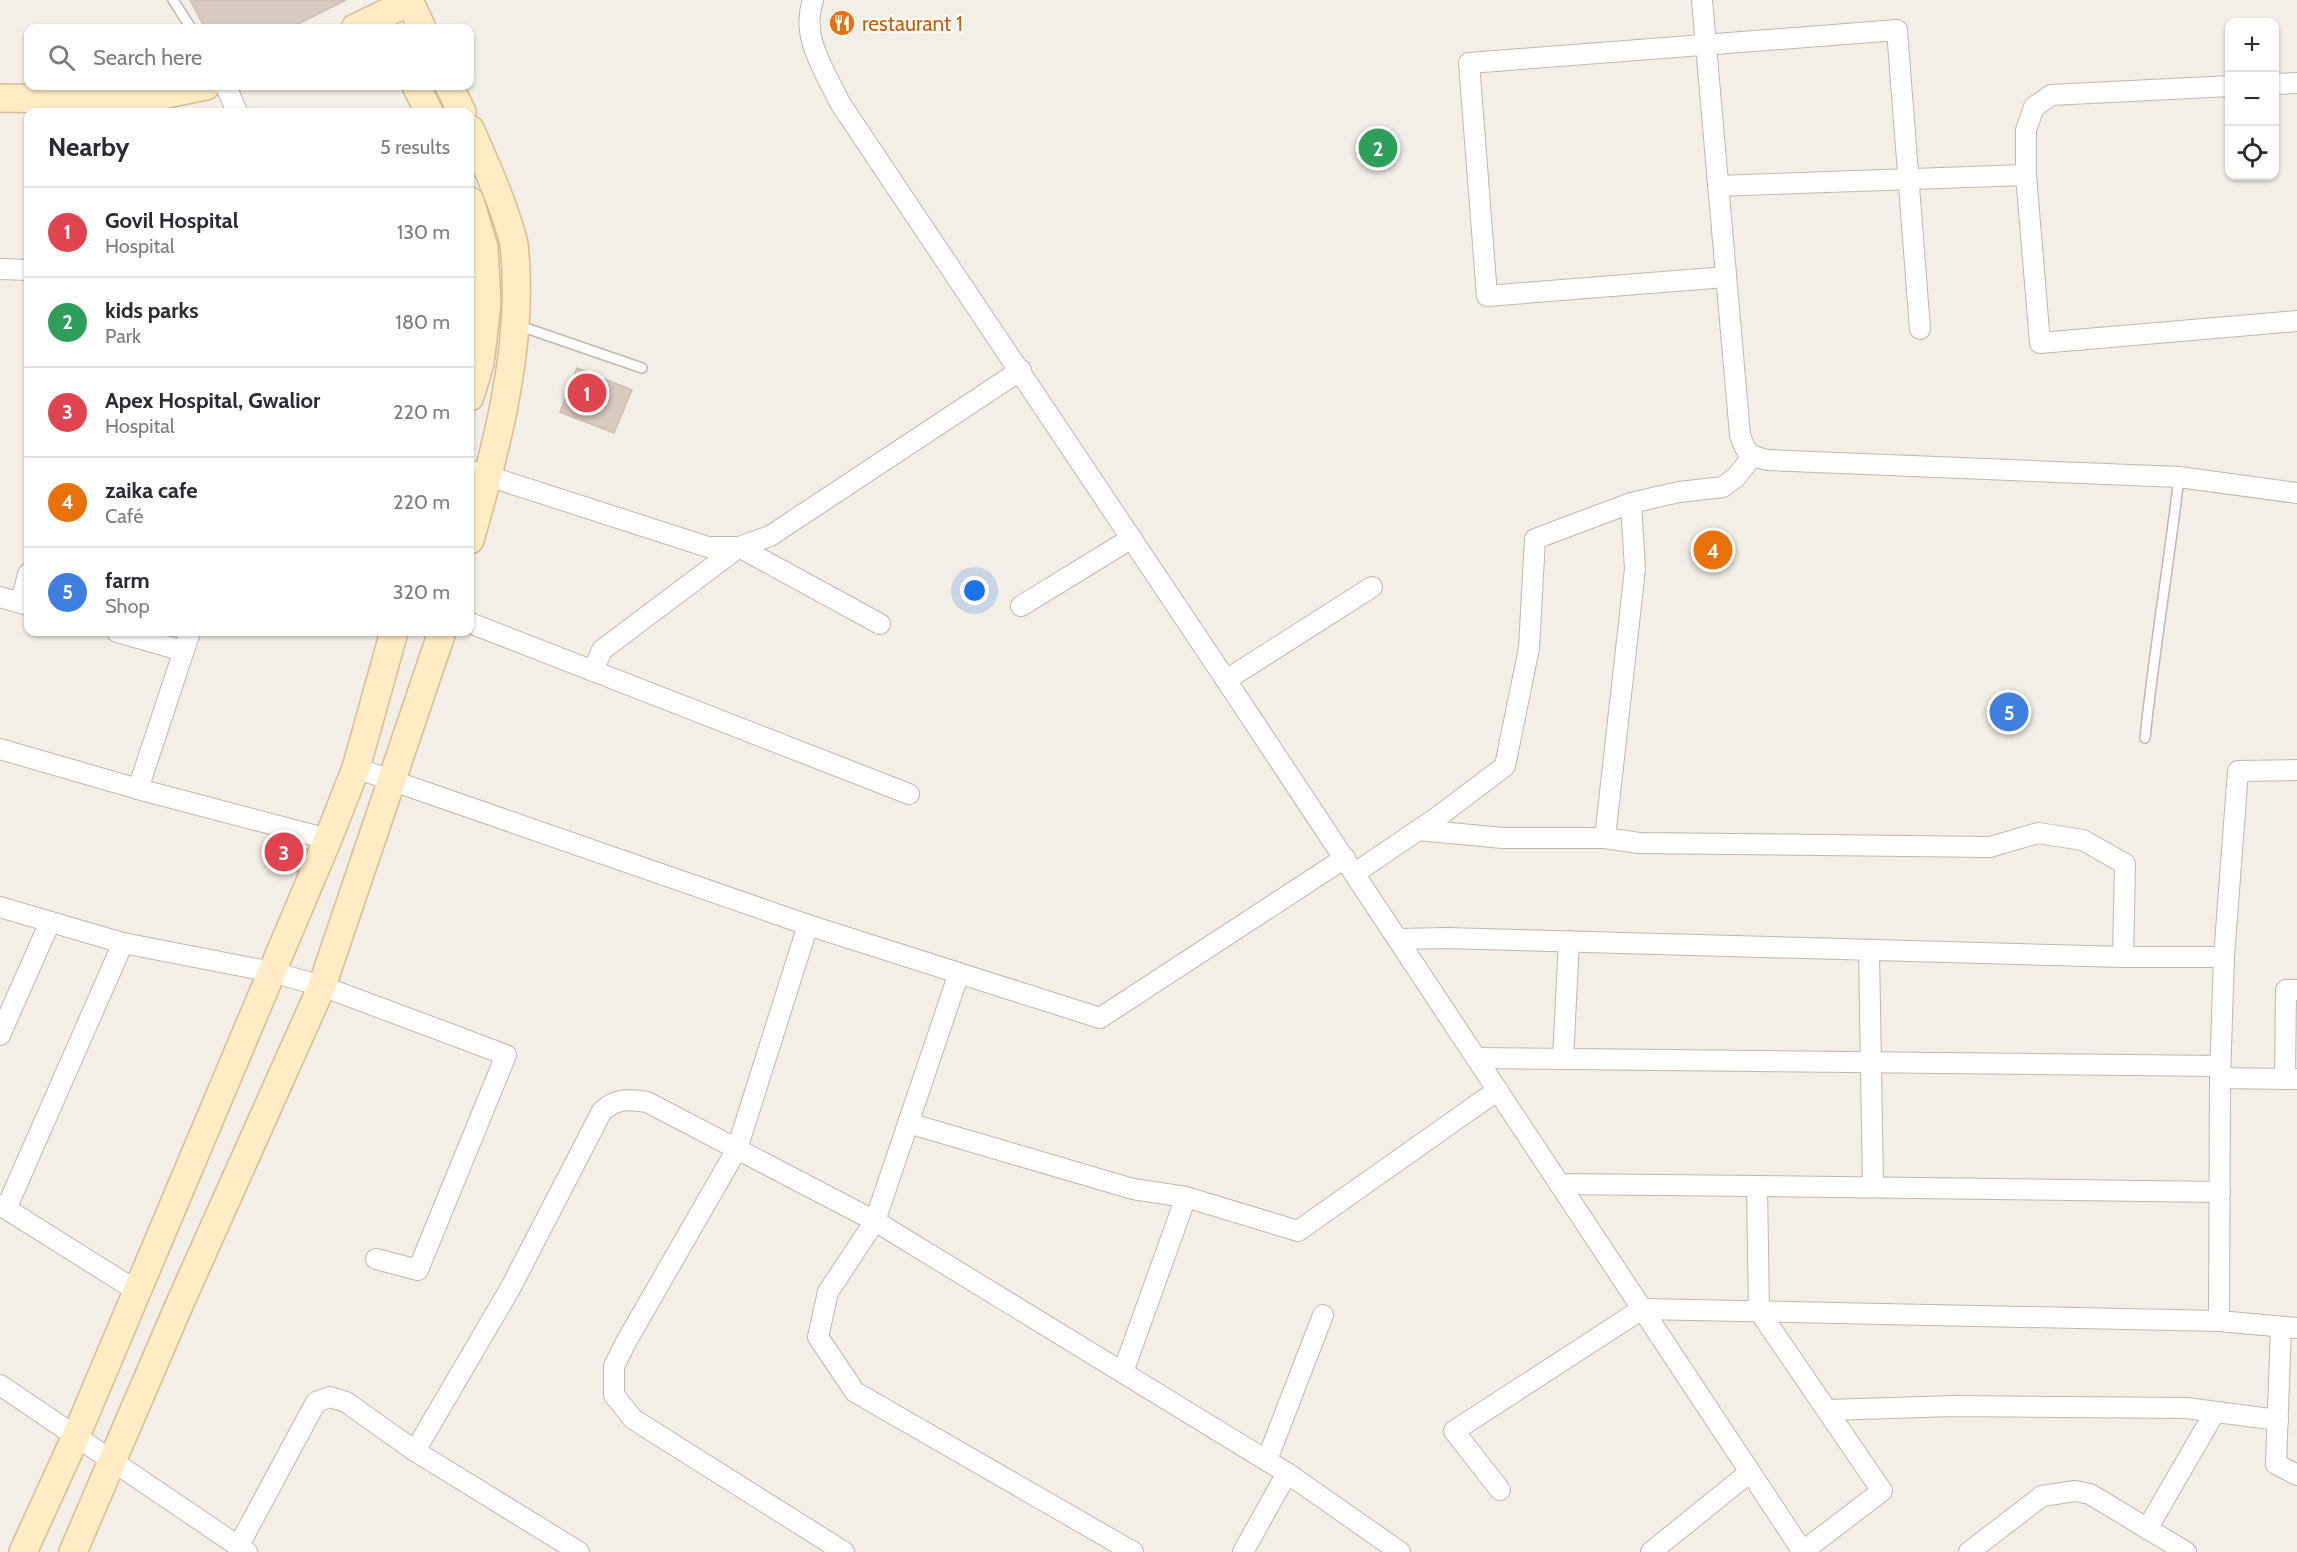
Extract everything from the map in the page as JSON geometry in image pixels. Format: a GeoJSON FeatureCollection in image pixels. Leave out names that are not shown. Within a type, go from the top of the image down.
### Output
{"type":"FeatureCollection","features":[{"type":"Feature","properties":{"kind":"main road"},"geometry":{"type":"LineString","coordinates":[[363,24],[409,1],[420,24]]}},
{"type":"Feature","properties":{"kind":"main road"},"geometry":{"type":"LineString","coordinates":[[0,98],[136,100],[186,90]]}},
{"type":"Feature","properties":{"kind":"main road"},"geometry":{"type":"LineString","coordinates":[[418,90],[427,108]]}},
{"type":"Feature","properties":{"kind":"main road"},"geometry":{"type":"LineString","coordinates":[[451,90],[460,108]]}},
{"type":"Feature","properties":{"kind":"main road"},"geometry":{"type":"LineString","coordinates":[[474,138],[496,185],[513,242],[516,304],[510,369],[479,474],[474,511]]}},
{"type":"Feature","properties":{"kind":"main road"},"geometry":{"type":"LineString","coordinates":[[474,214],[484,247],[487,304],[480,363],[474,383]]}},
{"type":"Feature","properties":{"kind":"main road"},"geometry":{"type":"LineString","coordinates":[[23,1552],[76,1436],[328,839],[356,768],[393,636]]}},
{"type":"Feature","properties":{"kind":"main road"},"geometry":{"type":"LineString","coordinates":[[73,1552],[177,1310],[322,986],[441,636]]}},
{"type":"Feature","properties":{"kind":"street"},"geometry":{"type":"LineString","coordinates":[[813,0],[809,23],[810,40],[840,103],[1021,370],[1803,1552],[1882,1491],[1759,1311],[1757,1186]]}},
{"type":"Feature","properties":{"kind":"street"},"geometry":{"type":"LineString","coordinates":[[1702,0],[1740,435],[1744,448],[1752,457],[1768,460],[2179,477],[2297,493]]}},
{"type":"Feature","properties":{"kind":"street"},"geometry":{"type":"LineString","coordinates":[[1726,278],[1487,296],[1468,63],[1897,30],[1920,329]]}},
{"type":"Feature","properties":{"kind":"street"},"geometry":{"type":"LineString","coordinates":[[2279,84],[2297,83]]}},
{"type":"Feature","properties":{"kind":"street"},"geometry":{"type":"LineString","coordinates":[[2225,86],[2051,94],[2034,107],[2026,130],[2026,175],[2040,343],[2297,321]]}},
{"type":"Feature","properties":{"kind":"street"},"geometry":{"type":"LineString","coordinates":[[228,90],[235,108]]}},
{"type":"Feature","properties":{"kind":"street"},"geometry":{"type":"LineString","coordinates":[[1718,186],[2026,175]]}},
{"type":"Feature","properties":{"kind":"street"},"geometry":{"type":"LineString","coordinates":[[0,269],[24,270]]}},
{"type":"Feature","properties":{"kind":"street"},"geometry":{"type":"LineString","coordinates":[[593,671],[602,651],[739,547],[770,536],[1021,370]]}},
{"type":"Feature","properties":{"kind":"street"},"geometry":{"type":"LineString","coordinates":[[356,768],[808,925],[1100,1018],[1350,866],[1418,830],[1505,766],[1529,648],[1534,538],[1631,503],[1679,492],[1723,487],[1736,477],[1752,457]]}},
{"type":"Feature","properties":{"kind":"street"},"geometry":{"type":"LineString","coordinates":[[479,474],[708,547],[739,547],[880,624]]}},
{"type":"Feature","properties":{"kind":"street"},"geometry":{"type":"LineString","coordinates":[[1605,838],[1635,568],[1631,503]]}},
{"type":"Feature","properties":{"kind":"street"},"geometry":{"type":"LineString","coordinates":[[1021,606],[1132,538]]}},
{"type":"Feature","properties":{"kind":"street"},"geometry":{"type":"LineString","coordinates":[[1226,680],[1372,587]]}},
{"type":"Feature","properties":{"kind":"street"},"geometry":{"type":"LineString","coordinates":[[0,597],[24,604]]}},
{"type":"Feature","properties":{"kind":"street"},"geometry":{"type":"LineString","coordinates":[[474,625],[909,794]]}},
{"type":"Feature","properties":{"kind":"street"},"geometry":{"type":"LineString","coordinates":[[131,636],[183,651]]}},
{"type":"Feature","properties":{"kind":"street"},"geometry":{"type":"LineString","coordinates":[[138,789],[189,636]]}},
{"type":"Feature","properties":{"kind":"street"},"geometry":{"type":"LineString","coordinates":[[0,749],[138,789],[328,839]]}},
{"type":"Feature","properties":{"kind":"street"},"geometry":{"type":"LineString","coordinates":[[2219,1321],[2220,1072],[2224,957],[2238,771],[2297,770]]}},
{"type":"Feature","properties":{"kind":"street"},"geometry":{"type":"LineString","coordinates":[[1418,830],[1503,838],[1605,838],[1639,843],[1990,847],[2038,833],[2083,840],[2125,864],[2123,957]]}},
{"type":"Feature","properties":{"kind":"street"},"geometry":{"type":"LineString","coordinates":[[0,907],[123,944],[272,972],[322,986],[506,1055],[418,1270],[375,1259]]}},
{"type":"Feature","properties":{"kind":"street"},"geometry":{"type":"LineString","coordinates":[[0,1035],[50,922]]}},
{"type":"Feature","properties":{"kind":"street"},"geometry":{"type":"LineString","coordinates":[[808,925],[737,1149],[622,1350],[614,1366],[614,1395],[633,1419],[844,1552]]}},
{"type":"Feature","properties":{"kind":"street"},"geometry":{"type":"LineString","coordinates":[[1398,939],[1569,941],[2123,957],[2224,957]]}},
{"type":"Feature","properties":{"kind":"street"},"geometry":{"type":"LineString","coordinates":[[1563,1059],[1569,941]]}},
{"type":"Feature","properties":{"kind":"street"},"geometry":{"type":"LineString","coordinates":[[123,944],[3,1207],[137,1291]]}},
{"type":"Feature","properties":{"kind":"street"},"geometry":{"type":"LineString","coordinates":[[1869,950],[1873,1187]]}},
{"type":"Feature","properties":{"kind":"street"},"geometry":{"type":"LineString","coordinates":[[959,973],[875,1221],[828,1292],[818,1337],[855,1392],[1133,1552]]}},
{"type":"Feature","properties":{"kind":"street"},"geometry":{"type":"LineString","coordinates":[[1477,1058],[1871,1062],[2220,1072],[2291,1079],[2286,990],[2297,990]]}},
{"type":"Feature","properties":{"kind":"street"},"geometry":{"type":"LineString","coordinates":[[908,1123],[1133,1189],[1186,1197],[1298,1231],[1498,1090]]}},
{"type":"Feature","properties":{"kind":"street"},"geometry":{"type":"LineString","coordinates":[[415,1451],[511,1287],[603,1111],[612,1102],[629,1099],[647,1102],[875,1221],[1267,1460],[1400,1552]]}},
{"type":"Feature","properties":{"kind":"street"},"geometry":{"type":"LineString","coordinates":[[1560,1184],[2220,1192]]}},
{"type":"Feature","properties":{"kind":"street"},"geometry":{"type":"LineString","coordinates":[[1123,1372],[1186,1197]]}},
{"type":"Feature","properties":{"kind":"street"},"geometry":{"type":"LineString","coordinates":[[1500,1490],[1454,1431],[1642,1309],[2219,1321],[2289,1327],[2278,1420],[2276,1464],[2297,1475]]}},
{"type":"Feature","properties":{"kind":"street"},"geometry":{"type":"LineString","coordinates":[[1267,1460],[1323,1315]]}},
{"type":"Feature","properties":{"kind":"street"},"geometry":{"type":"LineString","coordinates":[[0,1385],[242,1549],[316,1402],[330,1397],[346,1402],[415,1451],[579,1552]]}},
{"type":"Feature","properties":{"kind":"street"},"geometry":{"type":"LineString","coordinates":[[1827,1410],[1954,1406],[2186,1408],[2278,1420]]}},
{"type":"Feature","properties":{"kind":"street"},"geometry":{"type":"LineString","coordinates":[[2147,1529],[2215,1412]]}},
{"type":"Feature","properties":{"kind":"street"},"geometry":{"type":"LineString","coordinates":[[1651,1552],[1750,1472]]}},
{"type":"Feature","properties":{"kind":"street"},"geometry":{"type":"LineString","coordinates":[[1243,1552],[1287,1473]]}},
{"type":"Feature","properties":{"kind":"street"},"geometry":{"type":"LineString","coordinates":[[1969,1552],[2042,1496],[2075,1491],[2090,1494],[2186,1552]]}},
{"type":"Feature","properties":{"kind":"lane"},"geometry":{"type":"LineString","coordinates":[[173,0],[188,24]]}},
{"type":"Feature","properties":{"kind":"lane"},"geometry":{"type":"LineString","coordinates":[[514,324],[642,368]]}},
{"type":"Feature","properties":{"kind":"lane"},"geometry":{"type":"LineString","coordinates":[[2145,738],[2154,647],[2167,574],[2179,477]]}},
{"type":"Feature","properties":{"kind":"building"},"geometry":{"type":"Polygon","coordinates":[[[190,0],[346,0],[298,24],[203,24],[190,0]]]}},
{"type":"Feature","properties":{"kind":"building"},"geometry":{"type":"Polygon","coordinates":[[[577,368],[632,390],[614,433],[560,412],[577,368]]]}},
{"type":"Feature","properties":{"kind":"building"},"geometry":{"type":"Polygon","coordinates":[[[275,838],[307,849],[297,872],[267,861],[275,838]]]}},
{"type":"Feature","properties":{"kind":"place","name":"restaurant 1"},"geometry":{"type":"Point","coordinates":[842,23]}},
{"type":"Feature","properties":{"kind":"place","name":"kids parks"},"geometry":{"type":"Point","coordinates":[1378,148]}},
{"type":"Feature","properties":{"kind":"place","name":"Govil Hospital"},"geometry":{"type":"Point","coordinates":[587,393]}},
{"type":"Feature","properties":{"kind":"place","name":"zaika cafe"},"geometry":{"type":"Point","coordinates":[1713,550]}},
{"type":"Feature","properties":{"kind":"place","name":"farm"},"geometry":{"type":"Point","coordinates":[2009,712]}},
{"type":"Feature","properties":{"kind":"place","name":"Apex Hospital, Gwalior"},"geometry":{"type":"Point","coordinates":[284,852]}}]}
